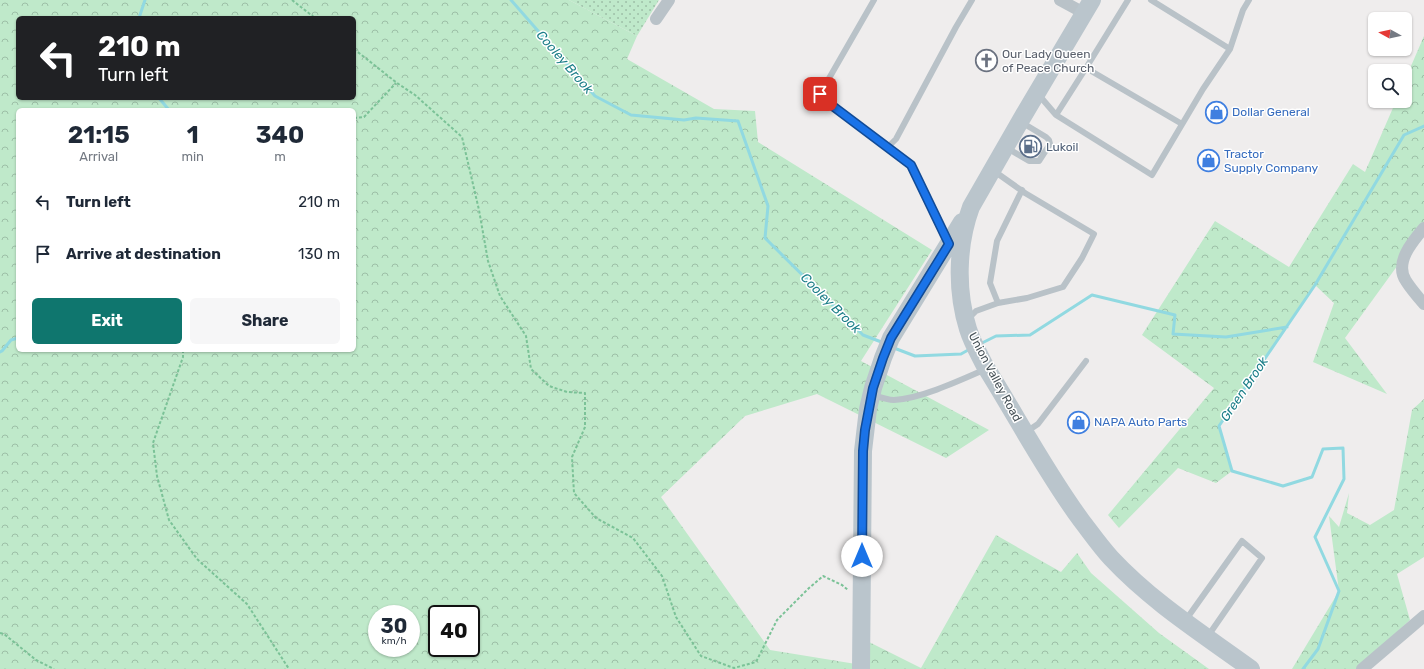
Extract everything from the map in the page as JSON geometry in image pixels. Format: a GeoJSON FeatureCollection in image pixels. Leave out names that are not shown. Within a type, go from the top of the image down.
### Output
{"type":"FeatureCollection","features":[{"type":"Feature","properties":{"kind":"main road","name":"Union Valley Road"},"geometry":{"type":"LineString","coordinates":[[1088,6],[971,207],[963,234],[960,269],[966,321],[975,347],[1025,433],[1064,496],[1110,557],[1148,593],[1251,669]]}},
{"type":"Feature","properties":{"kind":"main road"},"geometry":{"type":"LineString","coordinates":[[861,669],[863,451],[871,395],[888,345],[971,207]]}},
{"type":"Feature","properties":{"kind":"street"},"geometry":{"type":"LineString","coordinates":[[656,18],[669,0]]}},
{"type":"Feature","properties":{"kind":"street"},"geometry":{"type":"LineString","coordinates":[[1060,0],[1088,6]]}},
{"type":"Feature","properties":{"kind":"street"},"geometry":{"type":"LineString","coordinates":[[1424,228],[1409,248],[1401,268],[1406,281],[1424,304]]}},
{"type":"Feature","properties":{"kind":"street"},"geometry":{"type":"LineString","coordinates":[[1362,669],[1424,616]]}},
{"type":"Feature","properties":{"kind":"lane"},"geometry":{"type":"LineString","coordinates":[[874,0],[820,94],[826,101],[911,165],[949,244]]}},
{"type":"Feature","properties":{"kind":"lane"},"geometry":{"type":"LineString","coordinates":[[887,148],[896,139],[972,0]]}},
{"type":"Feature","properties":{"kind":"lane"},"geometry":{"type":"LineString","coordinates":[[1056,115],[1128,0]]}},
{"type":"Feature","properties":{"kind":"lane"},"geometry":{"type":"LineString","coordinates":[[1151,0],[1230,49]]}},
{"type":"Feature","properties":{"kind":"lane"},"geometry":{"type":"LineString","coordinates":[[1037,93],[1056,115],[1152,175],[1182,124],[1230,49],[1243,10],[1249,0]]}},
{"type":"Feature","properties":{"kind":"lane"},"geometry":{"type":"LineString","coordinates":[[1086,68],[1182,124]]}},
{"type":"Feature","properties":{"kind":"lane"},"geometry":{"type":"LineString","coordinates":[[1005,147],[1029,161],[1039,161],[1050,144],[1046,137],[1020,121]]}},
{"type":"Feature","properties":{"kind":"lane"},"geometry":{"type":"LineString","coordinates":[[966,321],[976,311],[998,303],[1027,298],[1063,287],[1082,258],[1094,234],[992,170]]}},
{"type":"Feature","properties":{"kind":"lane"},"geometry":{"type":"LineString","coordinates":[[998,303],[990,283],[997,241],[1022,190]]}},
{"type":"Feature","properties":{"kind":"lane"},"geometry":{"type":"LineString","coordinates":[[1025,433],[1038,424],[1086,361]]}},
{"type":"Feature","properties":{"kind":"lane"},"geometry":{"type":"LineString","coordinates":[[871,395],[893,400],[918,395],[959,381],[987,369]]}},
{"type":"Feature","properties":{"kind":"lane"},"geometry":{"type":"LineString","coordinates":[[1185,621],[1242,542],[1262,558],[1207,637]]}},
{"type":"Feature","properties":{"kind":"path"},"geometry":{"type":"LineString","coordinates":[[292,0],[312,16]]}},
{"type":"Feature","properties":{"kind":"path"},"geometry":{"type":"LineString","coordinates":[[356,51],[396,83],[415,95],[462,137],[479,210],[488,261],[500,296],[526,336],[531,369],[549,386],[567,392],[585,393],[585,427],[572,457],[574,493],[596,518],[633,538],[662,576],[676,617],[701,656],[734,668],[756,662],[777,620],[823,576],[842,585],[862,601]]}},
{"type":"Feature","properties":{"kind":"path"},"geometry":{"type":"LineString","coordinates":[[356,118],[364,117],[396,83]]}},
{"type":"Feature","properties":{"kind":"path"},"geometry":{"type":"LineString","coordinates":[[183,352],[183,356],[153,443],[157,476],[169,520],[197,559],[247,604],[289,669]]}},
{"type":"Feature","properties":{"kind":"path"},"geometry":{"type":"LineString","coordinates":[[0,633],[4,634],[36,660],[54,669]]}},
{"type":"Feature","properties":{"kind":"green space"},"geometry":{"type":"Polygon","coordinates":[[[0,0],[569,0],[637,36],[627,59],[714,109],[755,111],[758,142],[932,250],[861,361],[989,430],[946,458],[817,394],[745,416],[661,497],[770,650],[862,665],[861,638],[921,668],[996,535],[1061,572],[1077,553],[1091,573],[1159,633],[1209,669],[0,669],[0,0]]]}},
{"type":"Feature","properties":{"kind":"green space"},"geometry":{"type":"Polygon","coordinates":[[[569,0],[659,0],[637,36],[569,0]]]}},
{"type":"Feature","properties":{"kind":"green space"},"geometry":{"type":"Polygon","coordinates":[[[1424,36],[1424,229],[1345,338],[1387,394],[1313,362],[1334,303],[1315,285],[1219,425],[1232,471],[1216,483],[1178,468],[1119,528],[1108,515],[1214,388],[1142,335],[1215,221],[1289,267],[1353,164],[1365,172],[1393,108],[1412,108],[1412,64],[1424,36]]]}},
{"type":"Feature","properties":{"kind":"green space"},"geometry":{"type":"Polygon","coordinates":[[[1424,399],[1424,557],[1397,574],[1410,620],[1356,669],[1292,669],[1339,591],[1329,516],[1339,527],[1349,493],[1347,513],[1370,525],[1394,510],[1412,410],[1424,399]]]}},
{"type":"Feature","properties":{"kind":"waterway"},"geometry":{"type":"LineString","coordinates":[[140,16],[145,0]]}},
{"type":"Feature","properties":{"kind":"waterway","name":"Cooley Brook"},"geometry":{"type":"LineString","coordinates":[[511,0],[595,96],[631,115],[684,120],[696,118],[738,121],[768,206],[765,238],[863,335],[884,343]]}},
{"type":"Feature","properties":{"kind":"waterway"},"geometry":{"type":"LineString","coordinates":[[161,100],[167,108]]}},
{"type":"Feature","properties":{"kind":"waterway","name":"Green Brook"},"geometry":{"type":"LineString","coordinates":[[1303,669],[1318,649],[1339,591],[1315,537],[1344,479],[1343,448],[1323,449],[1312,477],[1283,486],[1232,471],[1219,426],[1315,285],[1404,135],[1424,126]]}},
{"type":"Feature","properties":{"kind":"waterway","name":"Cooley Brook"},"geometry":{"type":"LineString","coordinates":[[980,344],[996,336],[1030,335],[1092,295],[1175,315],[1173,334],[1226,337],[1287,327]]}},
{"type":"Feature","properties":{"kind":"waterway"},"geometry":{"type":"LineString","coordinates":[[0,352],[11,340],[16,339]]}},
{"type":"Feature","properties":{"kind":"waterway","name":"Cooley Brook"},"geometry":{"type":"LineString","coordinates":[[894,348],[915,356],[961,354],[970,349]]}},
{"type":"Feature","properties":{"kind":"place","name":"Our Lady Queen of Peace Church"},"geometry":{"type":"Point","coordinates":[986,61]}},
{"type":"Feature","properties":{"kind":"place","name":"Dollar General"},"geometry":{"type":"Point","coordinates":[1217,112]}},
{"type":"Feature","properties":{"kind":"place","name":"Lukoil"},"geometry":{"type":"Point","coordinates":[1031,147]}},
{"type":"Feature","properties":{"kind":"place","name":"Tractor Supply Company"},"geometry":{"type":"Point","coordinates":[1209,161]}},
{"type":"Feature","properties":{"kind":"place","name":"NAPA Auto Parts"},"geometry":{"type":"Point","coordinates":[1079,422]}},
{"type":"Feature","properties":{"kind":"route"},"geometry":{"type":"LineString","coordinates":[[820,94],[826,101],[858,126],[911,165],[949,244],[891,338],[873,388],[868,409],[863,451],[862,556]]}}]}
